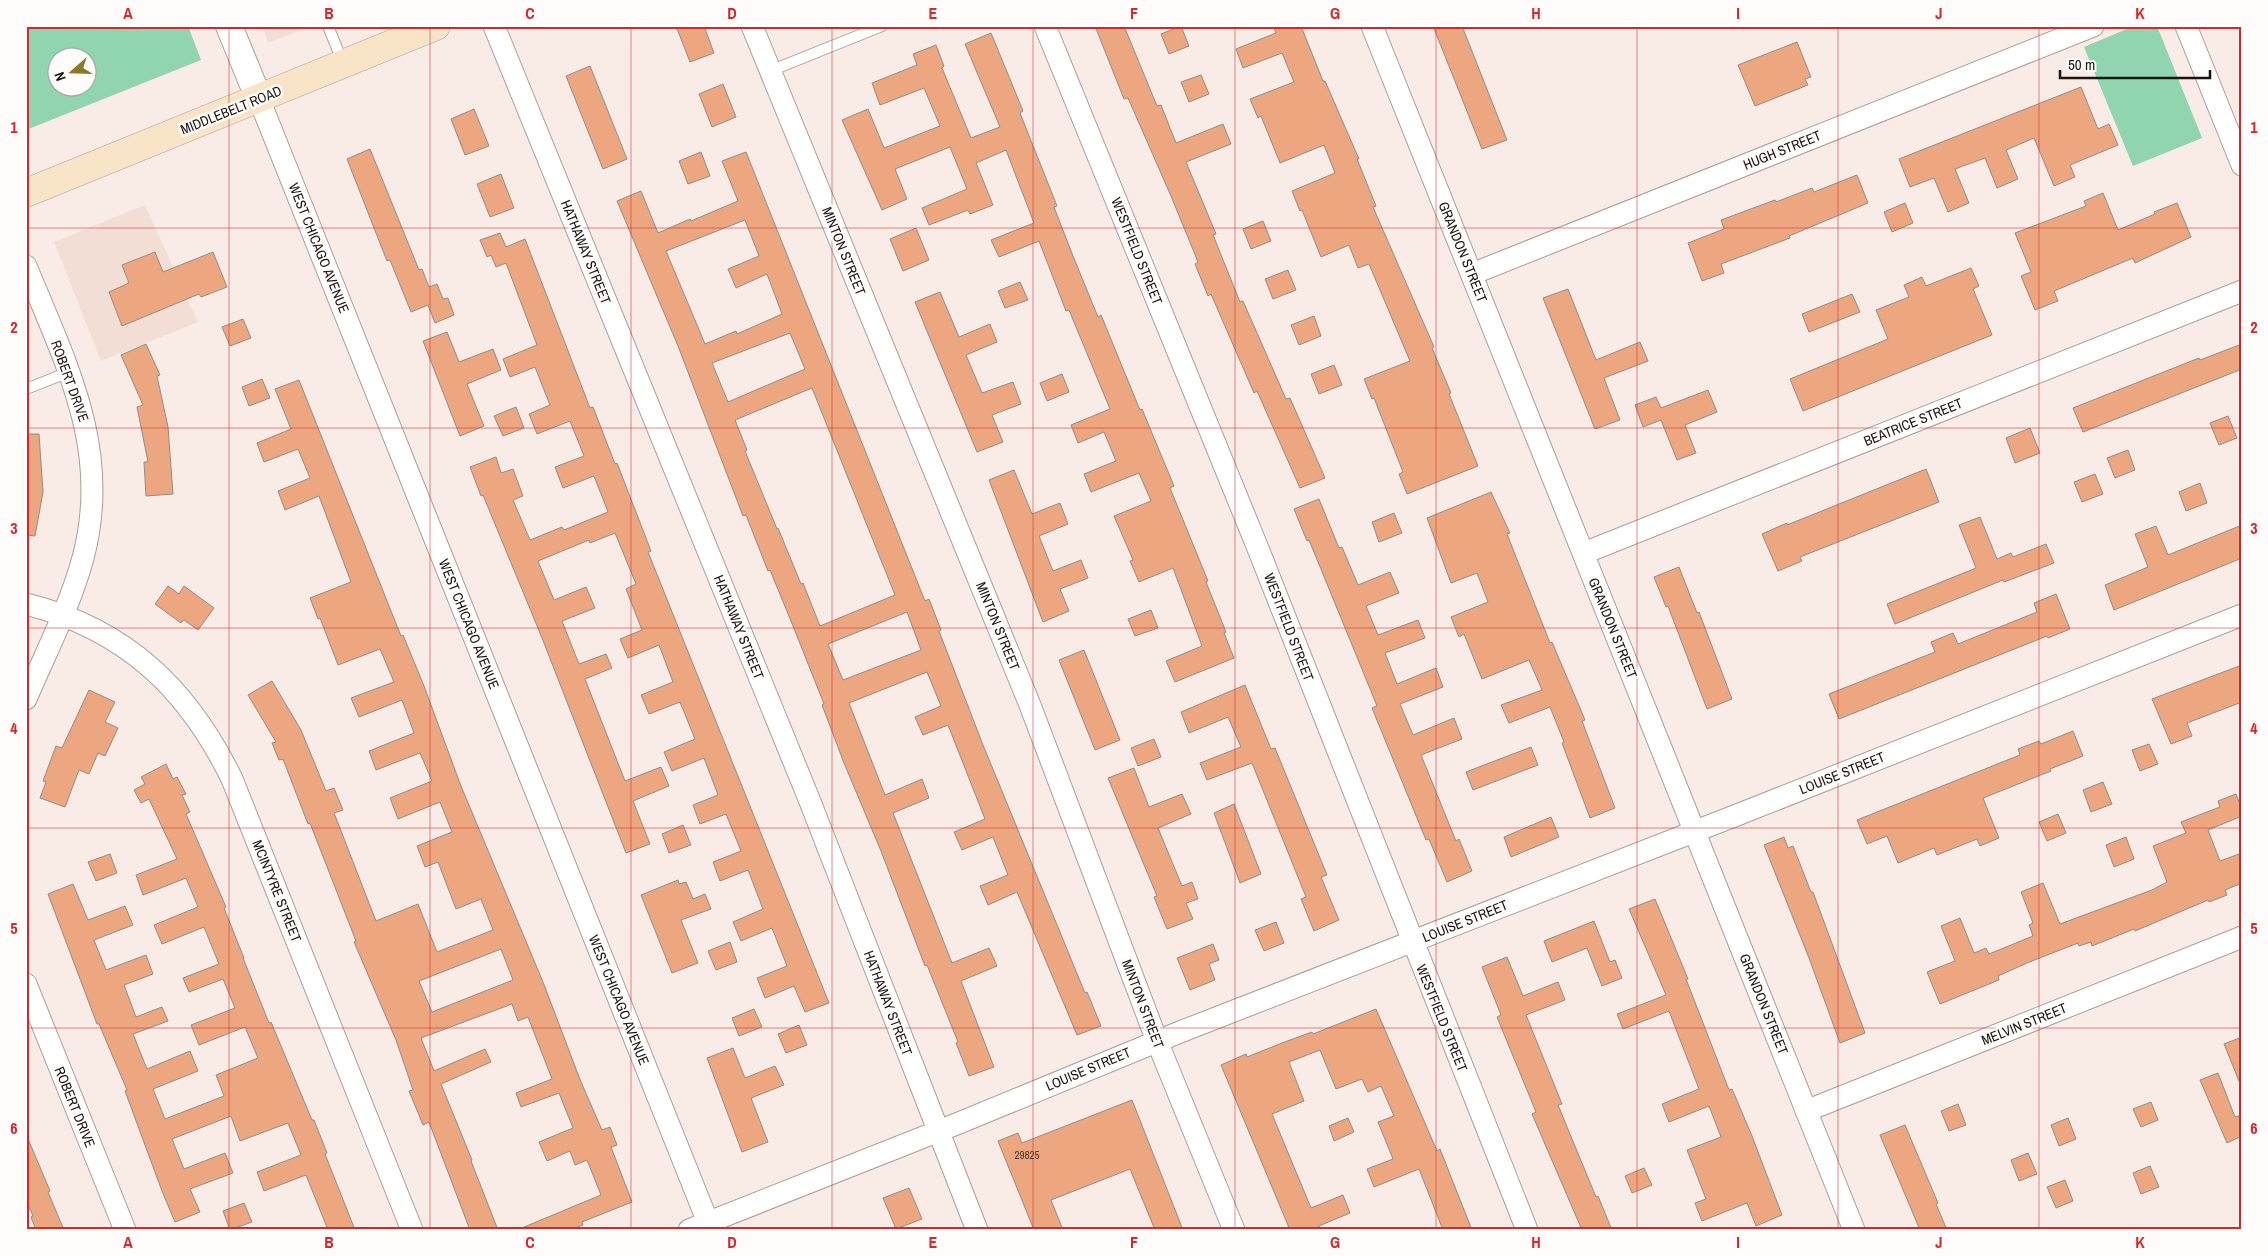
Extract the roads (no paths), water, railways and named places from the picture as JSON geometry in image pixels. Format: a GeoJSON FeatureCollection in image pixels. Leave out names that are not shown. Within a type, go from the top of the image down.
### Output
{"type":"FeatureCollection","features":[{"type":"Feature","properties":{"kind":"main road","name":"MIDDLEBELT ROAD"},"geometry":{"type":"LineString","coordinates":[[26,193],[436,26]]}},
{"type":"Feature","properties":{"kind":"street","name":"HATHAWAY STREET"},"geometry":{"type":"LineString","coordinates":[[494,26],[809,799],[977,1230]]}},
{"type":"Feature","properties":{"kind":"street","name":"MINTON STREET"},"geometry":{"type":"LineString","coordinates":[[752,26],[1030,705],[1157,1041],[1234,1230]]}},
{"type":"Feature","properties":{"kind":"street","name":"WESTFIELD STREET"},"geometry":{"type":"LineString","coordinates":[[1045,26],[1259,551],[1527,1230]]}},
{"type":"Feature","properties":{"kind":"street","name":"GRANDON STREET"},"geometry":{"type":"LineString","coordinates":[[1372,26],[1854,1230]]}},
{"type":"Feature","properties":{"kind":"street","name":"HUGH STREET"},"geometry":{"type":"LineString","coordinates":[[1472,274],[2092,26]]}},
{"type":"Feature","properties":{"kind":"street"},"geometry":{"type":"LineString","coordinates":[[2186,26],[2242,165]]}},
{"type":"Feature","properties":{"kind":"street","name":"WEST CHICAGO AVENUE"},"geometry":{"type":"LineString","coordinates":[[232,27],[703,1227]]}},
{"type":"Feature","properties":{"kind":"street","name":"ROBERT DRIVE"},"geometry":{"type":"LineString","coordinates":[[26,266],[78,395],[87,429],[92,461],[93,493],[90,526],[83,558],[62,616],[26,698]]}},
{"type":"Feature","properties":{"kind":"street","name":"BEATRICE STREET"},"geometry":{"type":"LineString","coordinates":[[1584,553],[2242,291]]}},
{"type":"Feature","properties":{"kind":"street","name":"MCINTYRE STREET"},"geometry":{"type":"LineString","coordinates":[[26,604],[62,616],[102,633],[150,666],[185,702],[218,749],[412,1230]]}},
{"type":"Feature","properties":{"kind":"street","name":"LOUISE STREET"},"geometry":{"type":"LineString","coordinates":[[703,1227],[1157,1041],[2242,614]]}},
{"type":"Feature","properties":{"kind":"street","name":"MELVIN STREET"},"geometry":{"type":"LineString","coordinates":[[1806,1111],[2242,937]]}},
{"type":"Feature","properties":{"kind":"street","name":"ROBERT DRIVE"},"geometry":{"type":"LineString","coordinates":[[26,984],[125,1230]]}},
{"type":"Feature","properties":{"kind":"lane"},"geometry":{"type":"LineString","coordinates":[[328,26],[343,64]]}},
{"type":"Feature","properties":{"kind":"lane"},"geometry":{"type":"LineString","coordinates":[[770,71],[882,26]]}},
{"type":"Feature","properties":{"kind":"lane"},"geometry":{"type":"LineString","coordinates":[[26,389],[69,372]]}}]}
